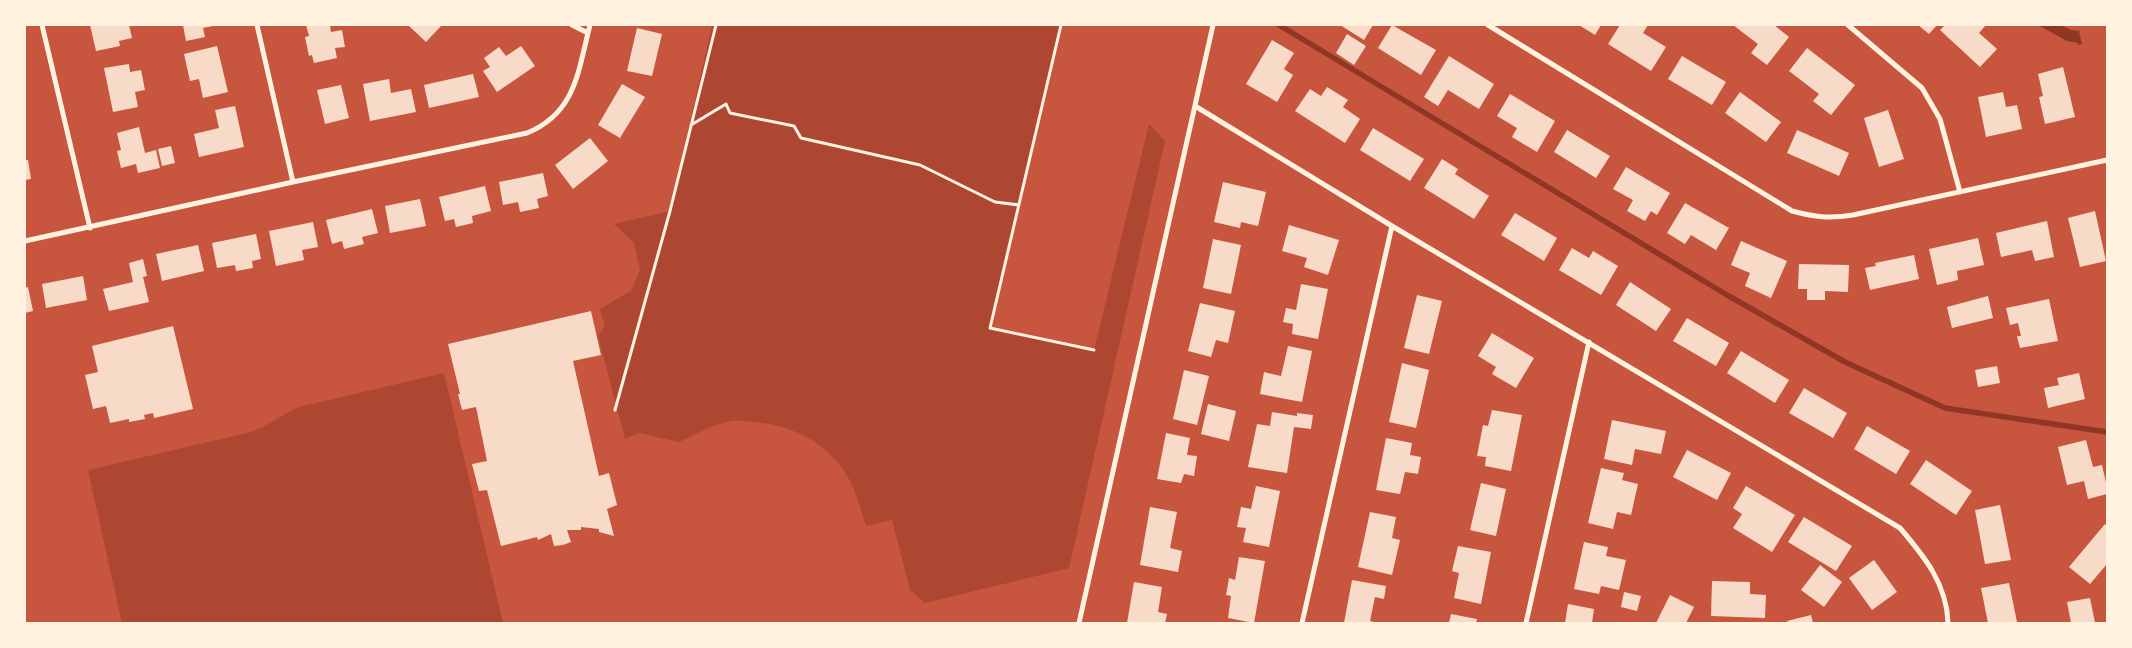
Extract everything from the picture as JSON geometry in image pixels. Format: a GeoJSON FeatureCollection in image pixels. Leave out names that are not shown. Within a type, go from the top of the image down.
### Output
{"type":"FeatureCollection","features":[{"type":"Feature","properties":{"kind":"street"},"geometry":{"type":"LineString","coordinates":[[42,25],[90,228]]}},
{"type":"Feature","properties":{"kind":"street"},"geometry":{"type":"LineString","coordinates":[[257,25],[292,182]]}},
{"type":"Feature","properties":{"kind":"street"},"geometry":{"type":"LineString","coordinates":[[572,25],[588,33]]}},
{"type":"Feature","properties":{"kind":"street"},"geometry":{"type":"LineString","coordinates":[[25,241],[292,182],[527,133],[541,128],[558,114],[571,96],[590,25]]}},
{"type":"Feature","properties":{"kind":"street"},"geometry":{"type":"LineString","coordinates":[[1078,623],[1213,25]]}},
{"type":"Feature","properties":{"kind":"street"},"geometry":{"type":"LineString","coordinates":[[1488,25],[1792,211],[1819,218],[1832,218],[2107,160]]}},
{"type":"Feature","properties":{"kind":"street"},"geometry":{"type":"LineString","coordinates":[[1848,25],[1922,88],[1940,119],[1960,192]]}},
{"type":"Feature","properties":{"kind":"street"},"geometry":{"type":"LineString","coordinates":[[1196,106],[1392,226],[1900,528],[1933,570],[1943,592],[1948,623]]}},
{"type":"Feature","properties":{"kind":"street"},"geometry":{"type":"LineString","coordinates":[[1302,623],[1392,226]]}},
{"type":"Feature","properties":{"kind":"street"},"geometry":{"type":"LineString","coordinates":[[1526,623],[1589,342]]}},
{"type":"Feature","properties":{"kind":"path"},"geometry":{"type":"LineString","coordinates":[[615,410],[670,211],[716,25]]}},
{"type":"Feature","properties":{"kind":"path"},"geometry":{"type":"LineString","coordinates":[[1061,25],[990,328],[1094,350]]}},
{"type":"Feature","properties":{"kind":"path"},"geometry":{"type":"LineString","coordinates":[[690,126],[726,104],[730,113],[794,126],[801,138],[920,165],[994,202],[1019,205]]}},
{"type":"Feature","properties":{"kind":"shaded area"},"geometry":{"type":"Polygon","coordinates":[[[712,25],[1061,25],[990,328],[1094,350],[1149,124],[1165,141],[1069,568],[925,603],[910,590],[892,520],[866,526],[854,490],[841,466],[831,455],[808,438],[795,431],[781,427],[737,421],[725,422],[679,442],[639,433],[625,439],[598,336],[605,326],[600,309],[631,291],[640,270],[634,243],[614,224],[670,211],[712,25]]]}},
{"type":"Feature","properties":{"kind":"shaded area"},"geometry":{"type":"Polygon","coordinates":[[[2038,25],[2061,25],[2071,30],[2079,31],[2082,44],[2078,45],[2078,43],[2067,41],[2038,25]]]}},
{"type":"Feature","properties":{"kind":"shaded area"},"geometry":{"type":"Polygon","coordinates":[[[444,373],[503,623],[122,623],[88,470],[247,433],[261,428],[299,407],[444,373]]]}},
{"type":"Feature","properties":{"kind":"building"},"geometry":{"type":"Polygon","coordinates":[[[90,25],[129,25],[132,38],[119,41],[120,46],[96,51],[90,25]]]}},
{"type":"Feature","properties":{"kind":"building"},"geometry":{"type":"Polygon","coordinates":[[[183,25],[213,26],[203,28],[205,37],[186,41],[183,25]]]}},
{"type":"Feature","properties":{"kind":"building"},"geometry":{"type":"Polygon","coordinates":[[[306,25],[330,25],[331,32],[342,30],[345,47],[335,48],[337,58],[314,63],[312,55],[309,56],[305,37],[309,36],[306,25]]]}},
{"type":"Feature","properties":{"kind":"building"},"geometry":{"type":"Polygon","coordinates":[[[408,25],[442,25],[426,42],[408,25]]]}},
{"type":"Feature","properties":{"kind":"building"},"geometry":{"type":"Polygon","coordinates":[[[1340,25],[1373,25],[1364,40],[1340,25]]]}},
{"type":"Feature","properties":{"kind":"building"},"geometry":{"type":"Polygon","coordinates":[[[1392,25],[1436,50],[1421,75],[1378,48],[1392,25]]]}},
{"type":"Feature","properties":{"kind":"building"},"geometry":{"type":"Polygon","coordinates":[[[1579,25],[1601,25],[1595,35],[1579,25]]]}},
{"type":"Feature","properties":{"kind":"building"},"geometry":{"type":"Polygon","coordinates":[[[1620,25],[1648,25],[1643,33],[1666,47],[1651,71],[1608,44],[1620,25]]]}},
{"type":"Feature","properties":{"kind":"building"},"geometry":{"type":"Polygon","coordinates":[[[1733,25],[1774,25],[1789,37],[1767,65],[1751,53],[1758,44],[1733,25]]]}},
{"type":"Feature","properties":{"kind":"building"},"geometry":{"type":"Polygon","coordinates":[[[1918,25],[1937,25],[1929,34],[1918,25]]]}},
{"type":"Feature","properties":{"kind":"building"},"geometry":{"type":"Polygon","coordinates":[[[1945,25],[1986,25],[1979,33],[1997,49],[1980,67],[1940,30],[1945,25]]]}},
{"type":"Feature","properties":{"kind":"building"},"geometry":{"type":"Polygon","coordinates":[[[637,28],[662,34],[652,76],[627,71],[637,28]]]}},
{"type":"Feature","properties":{"kind":"building"},"geometry":{"type":"Polygon","coordinates":[[[1347,34],[1366,46],[1354,65],[1336,53],[1347,34]]]}},
{"type":"Feature","properties":{"kind":"building"},"geometry":{"type":"Polygon","coordinates":[[[1272,40],[1294,53],[1284,69],[1293,75],[1277,102],[1246,84],[1272,40]]]}},
{"type":"Feature","properties":{"kind":"building"},"geometry":{"type":"Polygon","coordinates":[[[217,46],[228,92],[203,98],[199,79],[190,81],[184,54],[217,46]]]}},
{"type":"Feature","properties":{"kind":"building"},"geometry":{"type":"Polygon","coordinates":[[[521,46],[535,66],[497,92],[483,71],[490,67],[484,58],[499,47],[506,56],[521,46]]]}},
{"type":"Feature","properties":{"kind":"building"},"geometry":{"type":"Polygon","coordinates":[[[1807,48],[1855,85],[1831,115],[1813,101],[1819,94],[1789,71],[1807,48]]]}},
{"type":"Feature","properties":{"kind":"building"},"geometry":{"type":"Polygon","coordinates":[[[1449,56],[1494,84],[1479,109],[1448,90],[1438,106],[1424,97],[1449,56]]]}},
{"type":"Feature","properties":{"kind":"building"},"geometry":{"type":"Polygon","coordinates":[[[1682,56],[1726,82],[1712,105],[1668,79],[1682,56]]]}},
{"type":"Feature","properties":{"kind":"building"},"geometry":{"type":"Polygon","coordinates":[[[129,64],[130,72],[141,70],[145,90],[135,92],[138,107],[113,112],[104,68],[129,64]]]}},
{"type":"Feature","properties":{"kind":"building"},"geometry":{"type":"Polygon","coordinates":[[[2063,67],[2075,117],[2045,124],[2039,97],[2043,96],[2038,74],[2063,67]]]}},
{"type":"Feature","properties":{"kind":"building"},"geometry":{"type":"Polygon","coordinates":[[[473,74],[479,97],[429,108],[424,85],[473,74]]]}},
{"type":"Feature","properties":{"kind":"building"},"geometry":{"type":"Polygon","coordinates":[[[389,79],[391,93],[411,89],[416,112],[370,121],[363,84],[389,79]]]}},
{"type":"Feature","properties":{"kind":"building"},"geometry":{"type":"Polygon","coordinates":[[[622,84],[645,97],[620,138],[598,125],[622,84]]]}},
{"type":"Feature","properties":{"kind":"building"},"geometry":{"type":"Polygon","coordinates":[[[341,85],[349,118],[325,124],[317,90],[341,85]]]}},
{"type":"Feature","properties":{"kind":"building"},"geometry":{"type":"Polygon","coordinates":[[[1327,87],[1348,100],[1343,107],[1360,119],[1345,143],[1295,111],[1310,89],[1321,96],[1327,87]]]}},
{"type":"Feature","properties":{"kind":"building"},"geometry":{"type":"Polygon","coordinates":[[[1740,92],[1781,122],[1766,142],[1725,113],[1740,92]]]}},
{"type":"Feature","properties":{"kind":"building"},"geometry":{"type":"Polygon","coordinates":[[[2003,92],[2006,107],[2017,105],[2022,129],[1986,137],[1978,97],[2003,92]]]}},
{"type":"Feature","properties":{"kind":"building"},"geometry":{"type":"Polygon","coordinates":[[[1510,94],[1555,121],[1537,152],[1512,137],[1517,128],[1497,116],[1510,94]]]}},
{"type":"Feature","properties":{"kind":"building"},"geometry":{"type":"Polygon","coordinates":[[[235,106],[244,147],[199,157],[194,134],[219,128],[215,110],[235,106]]]}},
{"type":"Feature","properties":{"kind":"building"},"geometry":{"type":"Polygon","coordinates":[[[1888,110],[1904,159],[1879,167],[1864,118],[1888,110]]]}},
{"type":"Feature","properties":{"kind":"building"},"geometry":{"type":"Polygon","coordinates":[[[139,127],[145,153],[156,150],[160,168],[138,173],[136,164],[121,168],[117,151],[121,150],[117,133],[139,127]]]}},
{"type":"Feature","properties":{"kind":"building"},"geometry":{"type":"Polygon","coordinates":[[[1373,128],[1424,159],[1410,181],[1360,150],[1373,128]]]}},
{"type":"Feature","properties":{"kind":"building"},"geometry":{"type":"Polygon","coordinates":[[[1567,130],[1610,156],[1596,178],[1554,152],[1567,130]]]}},
{"type":"Feature","properties":{"kind":"building"},"geometry":{"type":"Polygon","coordinates":[[[1797,130],[1849,153],[1839,176],[1787,153],[1797,130]]]}},
{"type":"Feature","properties":{"kind":"building"},"geometry":{"type":"Polygon","coordinates":[[[590,138],[608,161],[573,189],[555,165],[590,138]]]}},
{"type":"Feature","properties":{"kind":"building"},"geometry":{"type":"Polygon","coordinates":[[[171,146],[175,163],[162,166],[158,149],[171,146]]]}},
{"type":"Feature","properties":{"kind":"building"},"geometry":{"type":"Polygon","coordinates":[[[1442,159],[1458,169],[1455,174],[1489,196],[1474,219],[1424,188],[1442,159]]]}},
{"type":"Feature","properties":{"kind":"building"},"geometry":{"type":"Polygon","coordinates":[[[25,160],[28,160],[31,179],[25,180],[25,160]]]}},
{"type":"Feature","properties":{"kind":"building"},"geometry":{"type":"Polygon","coordinates":[[[1626,167],[1670,193],[1657,215],[1651,211],[1645,221],[1627,211],[1633,200],[1613,189],[1626,167]]]}},
{"type":"Feature","properties":{"kind":"building"},"geometry":{"type":"Polygon","coordinates":[[[543,173],[548,196],[537,199],[539,208],[520,212],[518,202],[503,205],[499,182],[543,173]]]}},
{"type":"Feature","properties":{"kind":"building"},"geometry":{"type":"Polygon","coordinates":[[[1223,182],[1266,192],[1258,226],[1241,222],[1240,228],[1214,222],[1223,182]]]}},
{"type":"Feature","properties":{"kind":"building"},"geometry":{"type":"Polygon","coordinates":[[[485,186],[491,211],[472,216],[473,223],[456,227],[454,219],[445,221],[439,197],[485,186]]]}},
{"type":"Feature","properties":{"kind":"building"},"geometry":{"type":"Polygon","coordinates":[[[420,199],[426,226],[390,233],[385,206],[420,199]]]}},
{"type":"Feature","properties":{"kind":"building"},"geometry":{"type":"Polygon","coordinates":[[[1685,203],[1729,228],[1716,250],[1691,235],[1685,244],[1667,233],[1685,203]]]}},
{"type":"Feature","properties":{"kind":"building"},"geometry":{"type":"Polygon","coordinates":[[[372,209],[378,233],[362,237],[364,244],[344,249],[342,241],[332,244],[326,220],[372,209]]]}},
{"type":"Feature","properties":{"kind":"building"},"geometry":{"type":"Polygon","coordinates":[[[2095,211],[2106,261],[2080,267],[2068,218],[2095,211]]]}},
{"type":"Feature","properties":{"kind":"building"},"geometry":{"type":"Polygon","coordinates":[[[1515,213],[1557,238],[1544,261],[1501,235],[1515,213]]]}},
{"type":"Feature","properties":{"kind":"building"},"geometry":{"type":"Polygon","coordinates":[[[2047,221],[2054,257],[2035,261],[2032,250],[2001,257],[1996,233],[2047,221]]]}},
{"type":"Feature","properties":{"kind":"building"},"geometry":{"type":"Polygon","coordinates":[[[313,222],[318,247],[302,250],[304,260],[276,266],[269,231],[313,222]]]}},
{"type":"Feature","properties":{"kind":"building"},"geometry":{"type":"Polygon","coordinates":[[[1289,225],[1339,240],[1328,275],[1304,267],[1307,258],[1282,251],[1289,225]]]}},
{"type":"Feature","properties":{"kind":"building"},"geometry":{"type":"Polygon","coordinates":[[[256,234],[261,259],[252,261],[253,268],[236,271],[235,265],[217,268],[212,243],[256,234]]]}},
{"type":"Feature","properties":{"kind":"building"},"geometry":{"type":"Polygon","coordinates":[[[1978,238],[1984,265],[1957,271],[1958,280],[1937,285],[1929,249],[1978,238]]]}},
{"type":"Feature","properties":{"kind":"building"},"geometry":{"type":"Polygon","coordinates":[[[1213,239],[1241,245],[1231,294],[1203,288],[1213,239]]]}},
{"type":"Feature","properties":{"kind":"building"},"geometry":{"type":"Polygon","coordinates":[[[1741,241],[1787,261],[1771,298],[1745,286],[1750,273],[1731,265],[1741,241]]]}},
{"type":"Feature","properties":{"kind":"building"},"geometry":{"type":"Polygon","coordinates":[[[198,245],[204,271],[162,281],[156,254],[198,245]]]}},
{"type":"Feature","properties":{"kind":"building"},"geometry":{"type":"Polygon","coordinates":[[[1572,248],[1589,258],[1593,251],[1618,266],[1601,295],[1559,270],[1572,248]]]}},
{"type":"Feature","properties":{"kind":"building"},"geometry":{"type":"Polygon","coordinates":[[[1914,255],[1919,279],[1870,290],[1865,268],[1876,266],[1875,263],[1914,255]]]}},
{"type":"Feature","properties":{"kind":"building"},"geometry":{"type":"Polygon","coordinates":[[[143,259],[147,276],[143,277],[149,302],[109,311],[103,289],[133,282],[129,263],[143,259]]]}},
{"type":"Feature","properties":{"kind":"building"},"geometry":{"type":"Polygon","coordinates":[[[1799,264],[1849,265],[1848,292],[1825,291],[1825,300],[1807,300],[1807,289],[1798,289],[1799,264]]]}},
{"type":"Feature","properties":{"kind":"building"},"geometry":{"type":"Polygon","coordinates":[[[83,276],[87,300],[46,308],[42,284],[83,276]]]}},
{"type":"Feature","properties":{"kind":"building"},"geometry":{"type":"Polygon","coordinates":[[[1630,282],[1671,309],[1656,331],[1616,305],[1630,282]]]}},
{"type":"Feature","properties":{"kind":"building"},"geometry":{"type":"Polygon","coordinates":[[[1301,284],[1328,289],[1318,339],[1292,334],[1293,324],[1283,322],[1286,308],[1296,310],[1301,284]]]}},
{"type":"Feature","properties":{"kind":"building"},"geometry":{"type":"Polygon","coordinates":[[[28,287],[33,311],[25,313],[25,288],[28,287]]]}},
{"type":"Feature","properties":{"kind":"building"},"geometry":{"type":"Polygon","coordinates":[[[1417,295],[1442,301],[1429,354],[1404,348],[1417,295]]]}},
{"type":"Feature","properties":{"kind":"building"},"geometry":{"type":"Polygon","coordinates":[[[1988,296],[1993,318],[1952,328],[1947,307],[1988,296]]]}},
{"type":"Feature","properties":{"kind":"building"},"geometry":{"type":"Polygon","coordinates":[[[2049,299],[2058,341],[2020,348],[2017,336],[2021,336],[2018,323],[2010,325],[2006,308],[2049,299]]]}},
{"type":"Feature","properties":{"kind":"building"},"geometry":{"type":"Polygon","coordinates":[[[1200,303],[1235,311],[1228,343],[1216,340],[1211,357],[1188,351],[1200,303]]]}},
{"type":"Feature","properties":{"kind":"building"},"geometry":{"type":"Polygon","coordinates":[[[591,311],[601,355],[573,361],[599,476],[609,473],[617,505],[607,509],[614,536],[599,532],[599,529],[581,527],[581,530],[567,530],[571,542],[563,545],[554,546],[551,534],[538,540],[537,537],[501,546],[487,490],[479,491],[472,464],[487,461],[476,407],[462,410],[448,344],[591,311]]]}},
{"type":"Feature","properties":{"kind":"building"},"geometry":{"type":"Polygon","coordinates":[[[1687,318],[1729,343],[1716,366],[1673,341],[1687,318]]]}},
{"type":"Feature","properties":{"kind":"building"},"geometry":{"type":"Polygon","coordinates":[[[173,326],[193,409],[154,418],[153,413],[144,415],[145,419],[129,422],[129,419],[110,423],[106,406],[93,409],[85,375],[98,372],[92,346],[173,326]]]}},
{"type":"Feature","properties":{"kind":"building"},"geometry":{"type":"Polygon","coordinates":[[[1492,333],[1534,358],[1516,388],[1492,374],[1496,367],[1478,356],[1492,333]]]}},
{"type":"Feature","properties":{"kind":"building"},"geometry":{"type":"Polygon","coordinates":[[[1288,346],[1312,351],[1302,402],[1260,394],[1264,372],[1281,376],[1288,346]]]}},
{"type":"Feature","properties":{"kind":"building"},"geometry":{"type":"Polygon","coordinates":[[[1741,351],[1789,380],[1775,403],[1727,373],[1741,351]]]}},
{"type":"Feature","properties":{"kind":"building"},"geometry":{"type":"Polygon","coordinates":[[[1402,363],[1429,370],[1416,428],[1389,422],[1402,363]]]}},
{"type":"Feature","properties":{"kind":"building"},"geometry":{"type":"Polygon","coordinates":[[[1997,366],[2000,383],[1978,387],[1975,370],[1997,366]]]}},
{"type":"Feature","properties":{"kind":"building"},"geometry":{"type":"Polygon","coordinates":[[[1184,370],[1209,376],[1197,425],[1173,419],[1184,370]]]}},
{"type":"Feature","properties":{"kind":"building"},"geometry":{"type":"Polygon","coordinates":[[[2079,373],[2085,399],[2048,408],[2044,388],[2059,385],[2057,378],[2079,373]]]}},
{"type":"Feature","properties":{"kind":"building"},"geometry":{"type":"Polygon","coordinates":[[[1804,388],[1847,413],[1833,438],[1789,413],[1804,388]]]}},
{"type":"Feature","properties":{"kind":"building"},"geometry":{"type":"Polygon","coordinates":[[[1208,404],[1236,411],[1229,441],[1201,434],[1208,404]]]}},
{"type":"Feature","properties":{"kind":"building"},"geometry":{"type":"Polygon","coordinates":[[[1492,410],[1522,415],[1511,471],[1485,466],[1486,457],[1477,456],[1483,425],[1488,426],[1492,410]]]}},
{"type":"Feature","properties":{"kind":"building"},"geometry":{"type":"Polygon","coordinates":[[[1272,412],[1297,416],[1297,413],[1313,415],[1311,429],[1294,427],[1287,473],[1248,467],[1257,424],[1270,426],[1272,412]]]}},
{"type":"Feature","properties":{"kind":"building"},"geometry":{"type":"Polygon","coordinates":[[[1612,420],[1666,431],[1661,454],[1635,449],[1632,465],[1604,459],[1612,420]]]}},
{"type":"Feature","properties":{"kind":"building"},"geometry":{"type":"Polygon","coordinates":[[[1867,426],[1910,451],[1896,474],[1854,449],[1867,426]]]}},
{"type":"Feature","properties":{"kind":"building"},"geometry":{"type":"Polygon","coordinates":[[[1166,433],[1190,438],[1187,455],[1197,456],[1194,476],[1184,474],[1181,483],[1157,479],[1166,433]]]}},
{"type":"Feature","properties":{"kind":"building"},"geometry":{"type":"Polygon","coordinates":[[[1386,438],[1412,443],[1410,455],[1421,457],[1418,474],[1405,472],[1400,494],[1376,490],[1386,438]]]}},
{"type":"Feature","properties":{"kind":"building"},"geometry":{"type":"Polygon","coordinates":[[[2086,440],[2093,467],[2102,465],[2107,487],[2107,494],[2088,499],[2084,481],[2067,485],[2058,447],[2086,440]]]}},
{"type":"Feature","properties":{"kind":"building"},"geometry":{"type":"Polygon","coordinates":[[[1687,450],[1731,473],[1717,500],[1673,477],[1687,450]]]}},
{"type":"Feature","properties":{"kind":"building"},"geometry":{"type":"Polygon","coordinates":[[[1926,460],[1972,491],[1956,515],[1910,484],[1926,460]]]}},
{"type":"Feature","properties":{"kind":"building"},"geometry":{"type":"Polygon","coordinates":[[[1601,468],[1624,473],[1622,480],[1638,484],[1631,515],[1617,512],[1613,529],[1588,523],[1601,468]]]}},
{"type":"Feature","properties":{"kind":"building"},"geometry":{"type":"Polygon","coordinates":[[[1481,483],[1506,489],[1496,536],[1470,530],[1481,483]]]}},
{"type":"Feature","properties":{"kind":"building"},"geometry":{"type":"Polygon","coordinates":[[[1256,486],[1280,491],[1269,547],[1243,542],[1246,528],[1237,527],[1241,507],[1251,509],[1256,486]]]}},
{"type":"Feature","properties":{"kind":"building"},"geometry":{"type":"Polygon","coordinates":[[[1746,486],[1795,515],[1772,552],[1733,528],[1742,514],[1733,508],[1746,486]]]}},
{"type":"Feature","properties":{"kind":"building"},"geometry":{"type":"Polygon","coordinates":[[[2000,505],[2011,560],[1985,564],[1975,510],[2000,505]]]}},
{"type":"Feature","properties":{"kind":"building"},"geometry":{"type":"Polygon","coordinates":[[[1150,507],[1177,512],[1170,548],[1182,551],[1178,572],[1140,565],[1150,507]]]}},
{"type":"Feature","properties":{"kind":"building"},"geometry":{"type":"Polygon","coordinates":[[[1370,512],[1396,517],[1392,538],[1400,540],[1392,575],[1358,567],[1370,512]]]}},
{"type":"Feature","properties":{"kind":"building"},"geometry":{"type":"Polygon","coordinates":[[[1804,517],[1852,546],[1836,571],[1788,542],[1804,517]]]}},
{"type":"Feature","properties":{"kind":"building"},"geometry":{"type":"Polygon","coordinates":[[[2105,524],[2107,526],[2107,564],[2090,584],[2069,567],[2105,524]]]}},
{"type":"Feature","properties":{"kind":"building"},"geometry":{"type":"Polygon","coordinates":[[[1584,542],[1608,547],[1606,556],[1626,560],[1619,590],[1601,586],[1599,594],[1574,589],[1584,542]]]}},
{"type":"Feature","properties":{"kind":"building"},"geometry":{"type":"Polygon","coordinates":[[[1458,546],[1491,552],[1481,604],[1454,598],[1459,573],[1452,571],[1458,546]]]}},
{"type":"Feature","properties":{"kind":"building"},"geometry":{"type":"Polygon","coordinates":[[[1239,557],[1265,561],[1254,623],[1228,618],[1231,596],[1226,595],[1229,578],[1235,580],[1239,557]]]}},
{"type":"Feature","properties":{"kind":"building"},"geometry":{"type":"Polygon","coordinates":[[[1874,560],[1897,592],[1872,610],[1849,578],[1874,560]]]}},
{"type":"Feature","properties":{"kind":"building"},"geometry":{"type":"Polygon","coordinates":[[[1820,565],[1842,582],[1824,607],[1801,590],[1820,565]]]}},
{"type":"Feature","properties":{"kind":"building"},"geometry":{"type":"Polygon","coordinates":[[[1352,580],[1386,586],[1384,599],[1375,597],[1370,621],[1378,623],[1344,623],[1352,580]]]}},
{"type":"Feature","properties":{"kind":"building"},"geometry":{"type":"Polygon","coordinates":[[[1712,581],[1750,582],[1750,594],[1766,595],[1765,618],[1711,616],[1712,581]]]}},
{"type":"Feature","properties":{"kind":"building"},"geometry":{"type":"Polygon","coordinates":[[[1134,582],[1162,587],[1158,612],[1167,614],[1165,623],[1127,623],[1134,582]]]}},
{"type":"Feature","properties":{"kind":"building"},"geometry":{"type":"Polygon","coordinates":[[[2009,583],[2017,622],[1988,623],[1981,588],[2009,583]]]}},
{"type":"Feature","properties":{"kind":"building"},"geometry":{"type":"Polygon","coordinates":[[[1624,592],[1641,596],[1637,611],[1621,607],[1624,592]]]}},
{"type":"Feature","properties":{"kind":"building"},"geometry":{"type":"Polygon","coordinates":[[[1670,595],[1694,607],[1686,623],[1656,623],[1670,595]]]}},
{"type":"Feature","properties":{"kind":"building"},"geometry":{"type":"Polygon","coordinates":[[[2090,598],[2095,623],[2071,623],[2067,602],[2090,598]]]}},
{"type":"Feature","properties":{"kind":"building"},"geometry":{"type":"Polygon","coordinates":[[[1568,604],[1594,609],[1592,623],[1565,623],[1568,604]]]}},
{"type":"Feature","properties":{"kind":"building"},"geometry":{"type":"Polygon","coordinates":[[[1451,614],[1477,619],[1476,623],[1449,623],[1451,614]]]}},
{"type":"Feature","properties":{"kind":"building"},"geometry":{"type":"Polygon","coordinates":[[[1811,615],[1813,623],[1788,623],[1787,621],[1811,615]]]}},
{"type":"Feature","properties":{"kind":"waterway"},"geometry":{"type":"LineString","coordinates":[[1279,25],[1727,295],[1845,362],[1945,408],[2107,432]]}}]}
